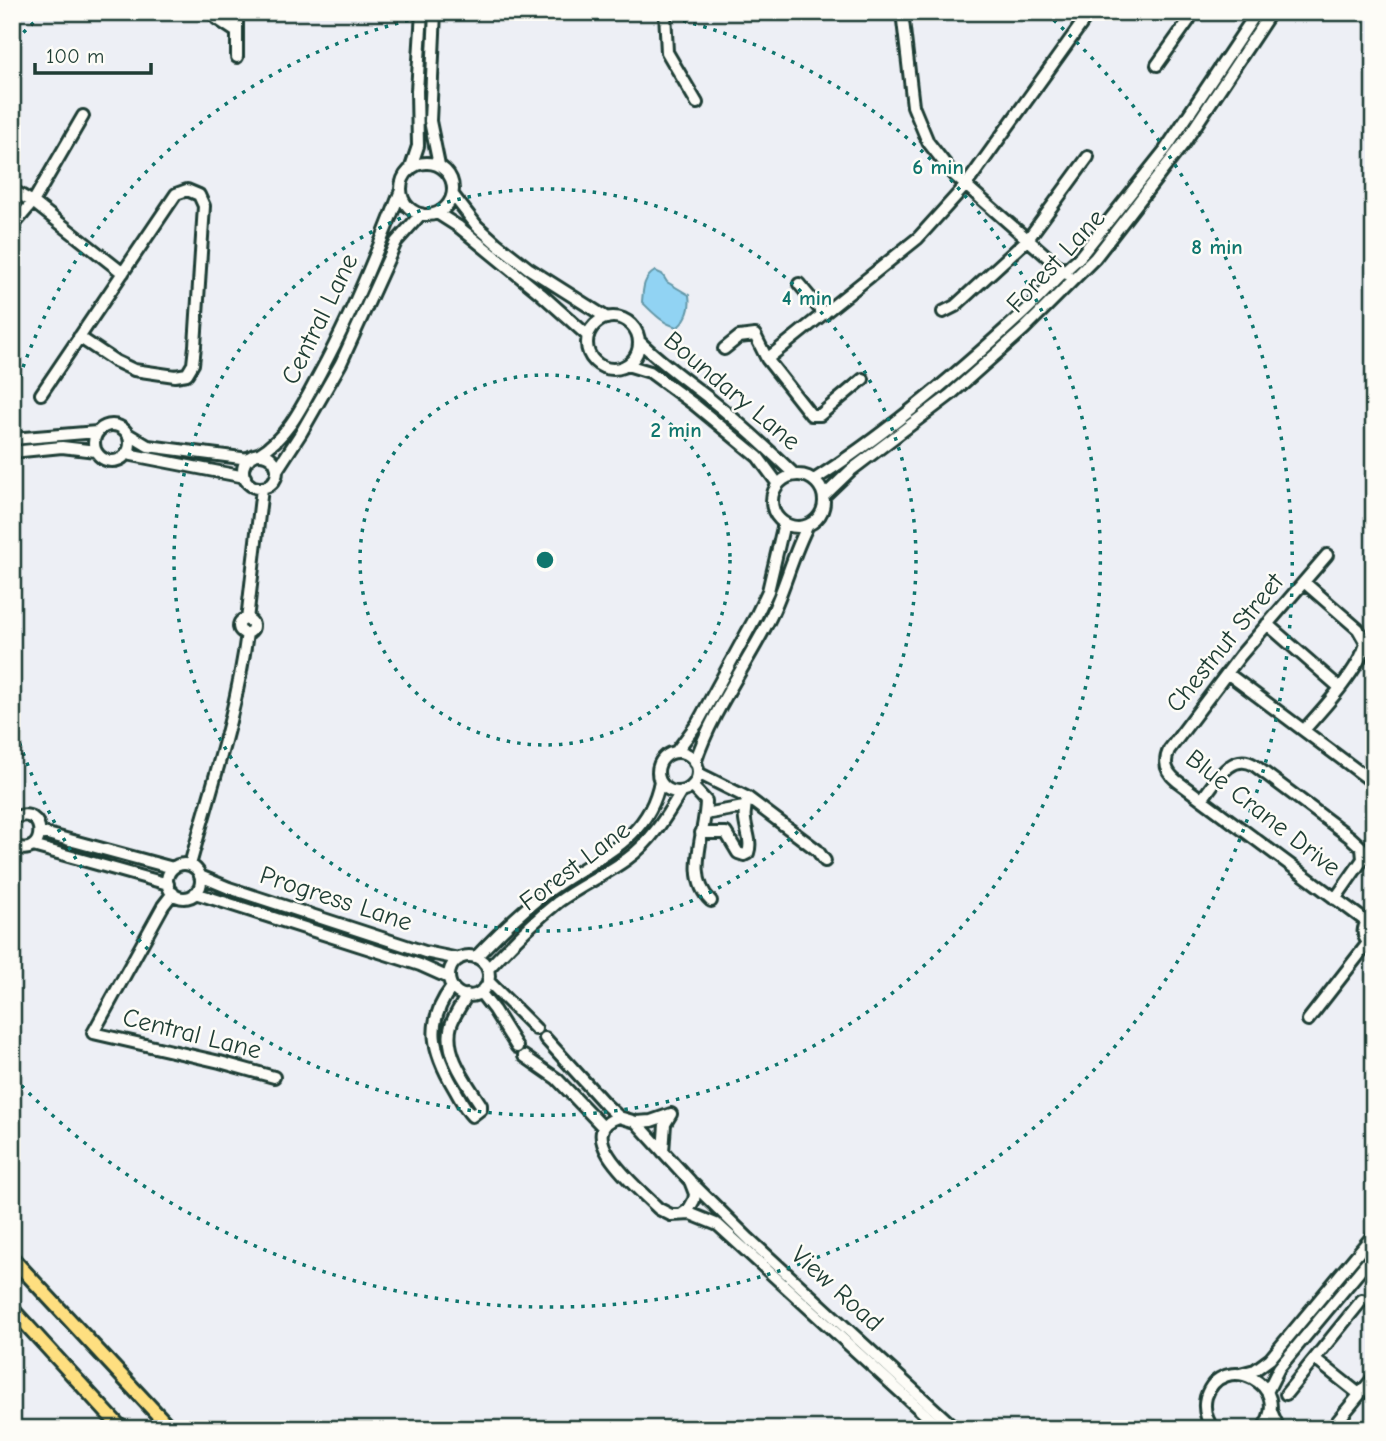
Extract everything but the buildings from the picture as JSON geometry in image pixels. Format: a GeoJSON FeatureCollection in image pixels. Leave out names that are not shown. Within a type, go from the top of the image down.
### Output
{"type":"FeatureCollection","features":[{"type":"Feature","properties":{"kind":"main road"},"geometry":{"type":"LineString","coordinates":[[12,1258],[171,1429]]}},
{"type":"Feature","properties":{"kind":"main road"},"geometry":{"type":"LineString","coordinates":[[12,1308],[122,1429]]}},
{"type":"Feature","properties":{"kind":"street"},"geometry":{"type":"LineString","coordinates":[[213,15],[232,12]]}},
{"type":"Feature","properties":{"kind":"street"},"geometry":{"type":"LineString","coordinates":[[237,12],[237,57]]}},
{"type":"Feature","properties":{"kind":"street"},"geometry":{"type":"LineString","coordinates":[[422,12],[417,91],[418,146],[410,170],[402,181],[401,190],[407,205],[421,214],[437,213],[462,229],[588,336]]}},
{"type":"Feature","properties":{"kind":"street"},"geometry":{"type":"LineString","coordinates":[[435,12],[430,121],[439,165],[451,177],[453,195],[487,236],[528,268],[607,318],[625,320],[632,325],[639,341],[636,356],[628,365],[613,370],[598,365],[589,353],[588,336],[592,328],[607,318]]}},
{"type":"Feature","properties":{"kind":"street"},"geometry":{"type":"LineString","coordinates":[[665,12],[667,52],[697,103]]}},
{"type":"Feature","properties":{"kind":"street"},"geometry":{"type":"LineString","coordinates":[[902,12],[909,85],[918,124],[940,159],[1073,278]]}},
{"type":"Feature","properties":{"kind":"street"},"geometry":{"type":"LineString","coordinates":[[767,359],[918,238],[966,185],[1090,12]]}},
{"type":"Feature","properties":{"kind":"street"},"geometry":{"type":"LineString","coordinates":[[1157,65],[1189,20],[1191,12]]}},
{"type":"Feature","properties":{"kind":"street","name":"Forest Lane"},"geometry":{"type":"LineString","coordinates":[[814,480],[861,448],[950,378],[1025,312],[1063,270],[1079,258],[1165,150],[1257,12]]}},
{"type":"Feature","properties":{"kind":"street","name":"Forest Lane"},"geometry":{"type":"LineString","coordinates":[[824,496],[850,471],[950,395],[1024,329],[1095,258],[1184,143],[1271,12]]}},
{"type":"Feature","properties":{"kind":"street"},"geometry":{"type":"LineString","coordinates":[[213,15],[237,32]]}},
{"type":"Feature","properties":{"kind":"street"},"geometry":{"type":"LineString","coordinates":[[12,227],[33,202],[83,116]]}},
{"type":"Feature","properties":{"kind":"street"},"geometry":{"type":"LineString","coordinates":[[943,312],[955,306],[1028,239],[1088,157]]}},
{"type":"Feature","properties":{"kind":"street"},"geometry":{"type":"LineString","coordinates":[[410,170],[421,163],[439,165]]}},
{"type":"Feature","properties":{"kind":"street"},"geometry":{"type":"LineString","coordinates":[[12,190],[33,202],[122,273]]}},
{"type":"Feature","properties":{"kind":"street"},"geometry":{"type":"LineString","coordinates":[[41,394],[79,337],[122,273],[176,194],[187,190],[199,195],[204,206],[194,358],[187,374],[175,376],[134,370],[79,337]]}},
{"type":"Feature","properties":{"kind":"street","name":"Central Lane"},"geometry":{"type":"LineString","coordinates":[[254,457],[278,441],[290,427],[337,343],[401,190]]}},
{"type":"Feature","properties":{"kind":"street"},"geometry":{"type":"LineString","coordinates":[[437,213],[449,203],[453,195]]}},
{"type":"Feature","properties":{"kind":"street","name":"Central Lane"},"geometry":{"type":"LineString","coordinates":[[262,488],[272,483],[277,470],[341,363],[396,242],[421,214]]}},
{"type":"Feature","properties":{"kind":"street"},"geometry":{"type":"LineString","coordinates":[[799,284],[824,314]]}},
{"type":"Feature","properties":{"kind":"street"},"geometry":{"type":"LineString","coordinates":[[724,349],[739,337],[755,335],[767,359],[811,415],[820,415],[863,379]]}},
{"type":"Feature","properties":{"kind":"street","name":"Boundary Lane"},"geometry":{"type":"LineString","coordinates":[[639,341],[654,357],[757,439],[795,475]]}},
{"type":"Feature","properties":{"kind":"street","name":"Boundary Lane"},"geometry":{"type":"LineString","coordinates":[[628,365],[650,372],[695,405],[758,457],[778,484]]}},
{"type":"Feature","properties":{"kind":"street"},"geometry":{"type":"LineString","coordinates":[[12,439],[97,432],[110,424],[121,426],[148,446],[228,458],[270,458],[277,470]]}},
{"type":"Feature","properties":{"kind":"street"},"geometry":{"type":"LineString","coordinates":[[97,432],[94,442],[96,451],[103,459],[113,461],[127,454],[245,477]]}},
{"type":"Feature","properties":{"kind":"street"},"geometry":{"type":"LineString","coordinates":[[127,454],[131,442],[128,433]]}},
{"type":"Feature","properties":{"kind":"street"},"geometry":{"type":"LineString","coordinates":[[12,452],[62,447],[96,451]]}},
{"type":"Feature","properties":{"kind":"street"},"geometry":{"type":"LineString","coordinates":[[190,865],[241,676],[247,633],[239,626],[242,621],[247,620],[262,488],[252,486],[245,477],[244,468],[254,457]]}},
{"type":"Feature","properties":{"kind":"street"},"geometry":{"type":"LineString","coordinates":[[808,525],[800,527],[784,523],[778,518],[772,505],[778,484],[795,475],[814,480],[824,496],[821,513],[808,525],[796,547],[778,601],[708,731],[696,768],[692,786],[681,792],[668,790],[660,780],[658,768],[660,762],[669,754],[676,752],[689,755],[696,768],[817,850],[825,860]]}},
{"type":"Feature","properties":{"kind":"street"},"geometry":{"type":"LineString","coordinates":[[676,752],[697,724],[756,616],[771,582],[784,523]]}},
{"type":"Feature","properties":{"kind":"street","name":"Chestnut Street"},"geometry":{"type":"LineString","coordinates":[[1166,764],[1169,750],[1227,673],[1327,555]]}},
{"type":"Feature","properties":{"kind":"street"},"geometry":{"type":"LineString","coordinates":[[1304,582],[1365,638],[1363,652],[1304,730]]}},
{"type":"Feature","properties":{"kind":"street"},"geometry":{"type":"LineString","coordinates":[[1267,624],[1339,687]]}},
{"type":"Feature","properties":{"kind":"street"},"geometry":{"type":"LineString","coordinates":[[1227,673],[1374,783]]}},
{"type":"Feature","properties":{"kind":"street"},"geometry":{"type":"LineString","coordinates":[[1202,799],[1231,764],[1243,761],[1254,765],[1358,843],[1364,853],[1362,864],[1335,899]]}},
{"type":"Feature","properties":{"kind":"street","name":"Blue Crane Drive"},"geometry":{"type":"LineString","coordinates":[[1166,764],[1171,776],[1335,899],[1370,920]]}},
{"type":"Feature","properties":{"kind":"street","name":"Forest Lane"},"geometry":{"type":"LineString","coordinates":[[476,957],[521,912],[557,884],[607,855],[625,840],[656,799],[660,780]]}},
{"type":"Feature","properties":{"kind":"street"},"geometry":{"type":"LineString","coordinates":[[692,786],[705,797],[698,865],[700,887],[711,901]]}},
{"type":"Feature","properties":{"kind":"street","name":"Forest Lane"},"geometry":{"type":"LineString","coordinates":[[488,975],[509,946],[559,901],[628,859],[644,845],[681,792]]}},
{"type":"Feature","properties":{"kind":"street"},"geometry":{"type":"LineString","coordinates":[[705,814],[746,802]]}},
{"type":"Feature","properties":{"kind":"street"},"geometry":{"type":"LineString","coordinates":[[701,833],[726,833],[738,853],[748,853],[750,845],[743,818],[746,802]]}},
{"type":"Feature","properties":{"kind":"street"},"geometry":{"type":"LineString","coordinates":[[12,819],[27,816],[38,824],[40,832],[33,846]]}},
{"type":"Feature","properties":{"kind":"street"},"geometry":{"type":"LineString","coordinates":[[40,832],[173,869]]}},
{"type":"Feature","properties":{"kind":"street"},"geometry":{"type":"LineString","coordinates":[[12,845],[19,849],[33,846],[171,889],[182,897],[195,893],[201,885],[201,876],[190,865],[181,864],[170,873],[171,889]]}},
{"type":"Feature","properties":{"kind":"street","name":"Progress Lane"},"geometry":{"type":"LineString","coordinates":[[201,876],[229,888],[425,952],[459,959]]}},
{"type":"Feature","properties":{"kind":"street","name":"Central Lane"},"geometry":{"type":"LineString","coordinates":[[171,889],[93,1033],[275,1077]]}},
{"type":"Feature","properties":{"kind":"street","name":"Progress Lane"},"geometry":{"type":"LineString","coordinates":[[195,893],[420,965],[451,983]]}},
{"type":"Feature","properties":{"kind":"street"},"geometry":{"type":"LineString","coordinates":[[1308,1020],[1371,944],[1363,933],[1370,920]]}},
{"type":"Feature","properties":{"kind":"street"},"geometry":{"type":"LineString","coordinates":[[480,992],[467,995],[451,1026],[453,1055],[481,1105],[481,1109],[472,1116],[442,1067],[435,1044],[435,1023],[441,1001],[451,983],[451,967],[459,959],[476,957],[482,960],[488,975],[619,1117],[636,1122],[651,1121],[671,1114],[664,1124],[663,1152]]}},
{"type":"Feature","properties":{"kind":"street"},"geometry":{"type":"LineString","coordinates":[[480,992],[488,975]]}},
{"type":"Feature","properties":{"kind":"street"},"geometry":{"type":"LineString","coordinates":[[451,983],[467,995]]}},
{"type":"Feature","properties":{"kind":"street"},"geometry":{"type":"LineString","coordinates":[[480,992],[517,1047]]}},
{"type":"Feature","properties":{"kind":"street"},"geometry":{"type":"LineString","coordinates":[[524,1056],[557,1079],[603,1127],[619,1117]]}},
{"type":"Feature","properties":{"kind":"street","name":"View Road"},"geometry":{"type":"LineString","coordinates":[[636,1122],[690,1181],[749,1239],[956,1429]]}},
{"type":"Feature","properties":{"kind":"street","name":"View Road"},"geometry":{"type":"LineString","coordinates":[[603,1127],[601,1134],[604,1149],[664,1213],[704,1217],[718,1225],[942,1429]]}},
{"type":"Feature","properties":{"kind":"street"},"geometry":{"type":"LineString","coordinates":[[682,1214],[689,1209],[694,1199],[690,1181]]}},
{"type":"Feature","properties":{"kind":"street"},"geometry":{"type":"LineString","coordinates":[[1210,1426],[1205,1403],[1211,1387],[1224,1377],[1255,1370],[1270,1359],[1374,1234]]}},
{"type":"Feature","properties":{"kind":"street"},"geometry":{"type":"LineString","coordinates":[[1267,1392],[1279,1368],[1374,1254]]}},
{"type":"Feature","properties":{"kind":"street"},"geometry":{"type":"LineString","coordinates":[[1286,1394],[1362,1300]]}},
{"type":"Feature","properties":{"kind":"street"},"geometry":{"type":"LineString","coordinates":[[1315,1359],[1359,1394]]}},
{"type":"Feature","properties":{"kind":"street"},"geometry":{"type":"LineString","coordinates":[[1240,1374],[1256,1379],[1267,1392],[1279,1429]]}},
{"type":"Feature","properties":{"kind":"street"},"geometry":{"type":"LineString","coordinates":[[1331,1429],[1374,1377]]}},
{"type":"Feature","properties":{"kind":"street"},"geometry":{"type":"LineString","coordinates":[[1262,1429],[1271,1411]]}},
{"type":"Feature","properties":{"kind":"water"},"geometry":{"type":"Polygon","coordinates":[[[655,271],[689,295],[688,312],[678,327],[663,321],[642,302],[646,280],[655,271]]]}}]}
